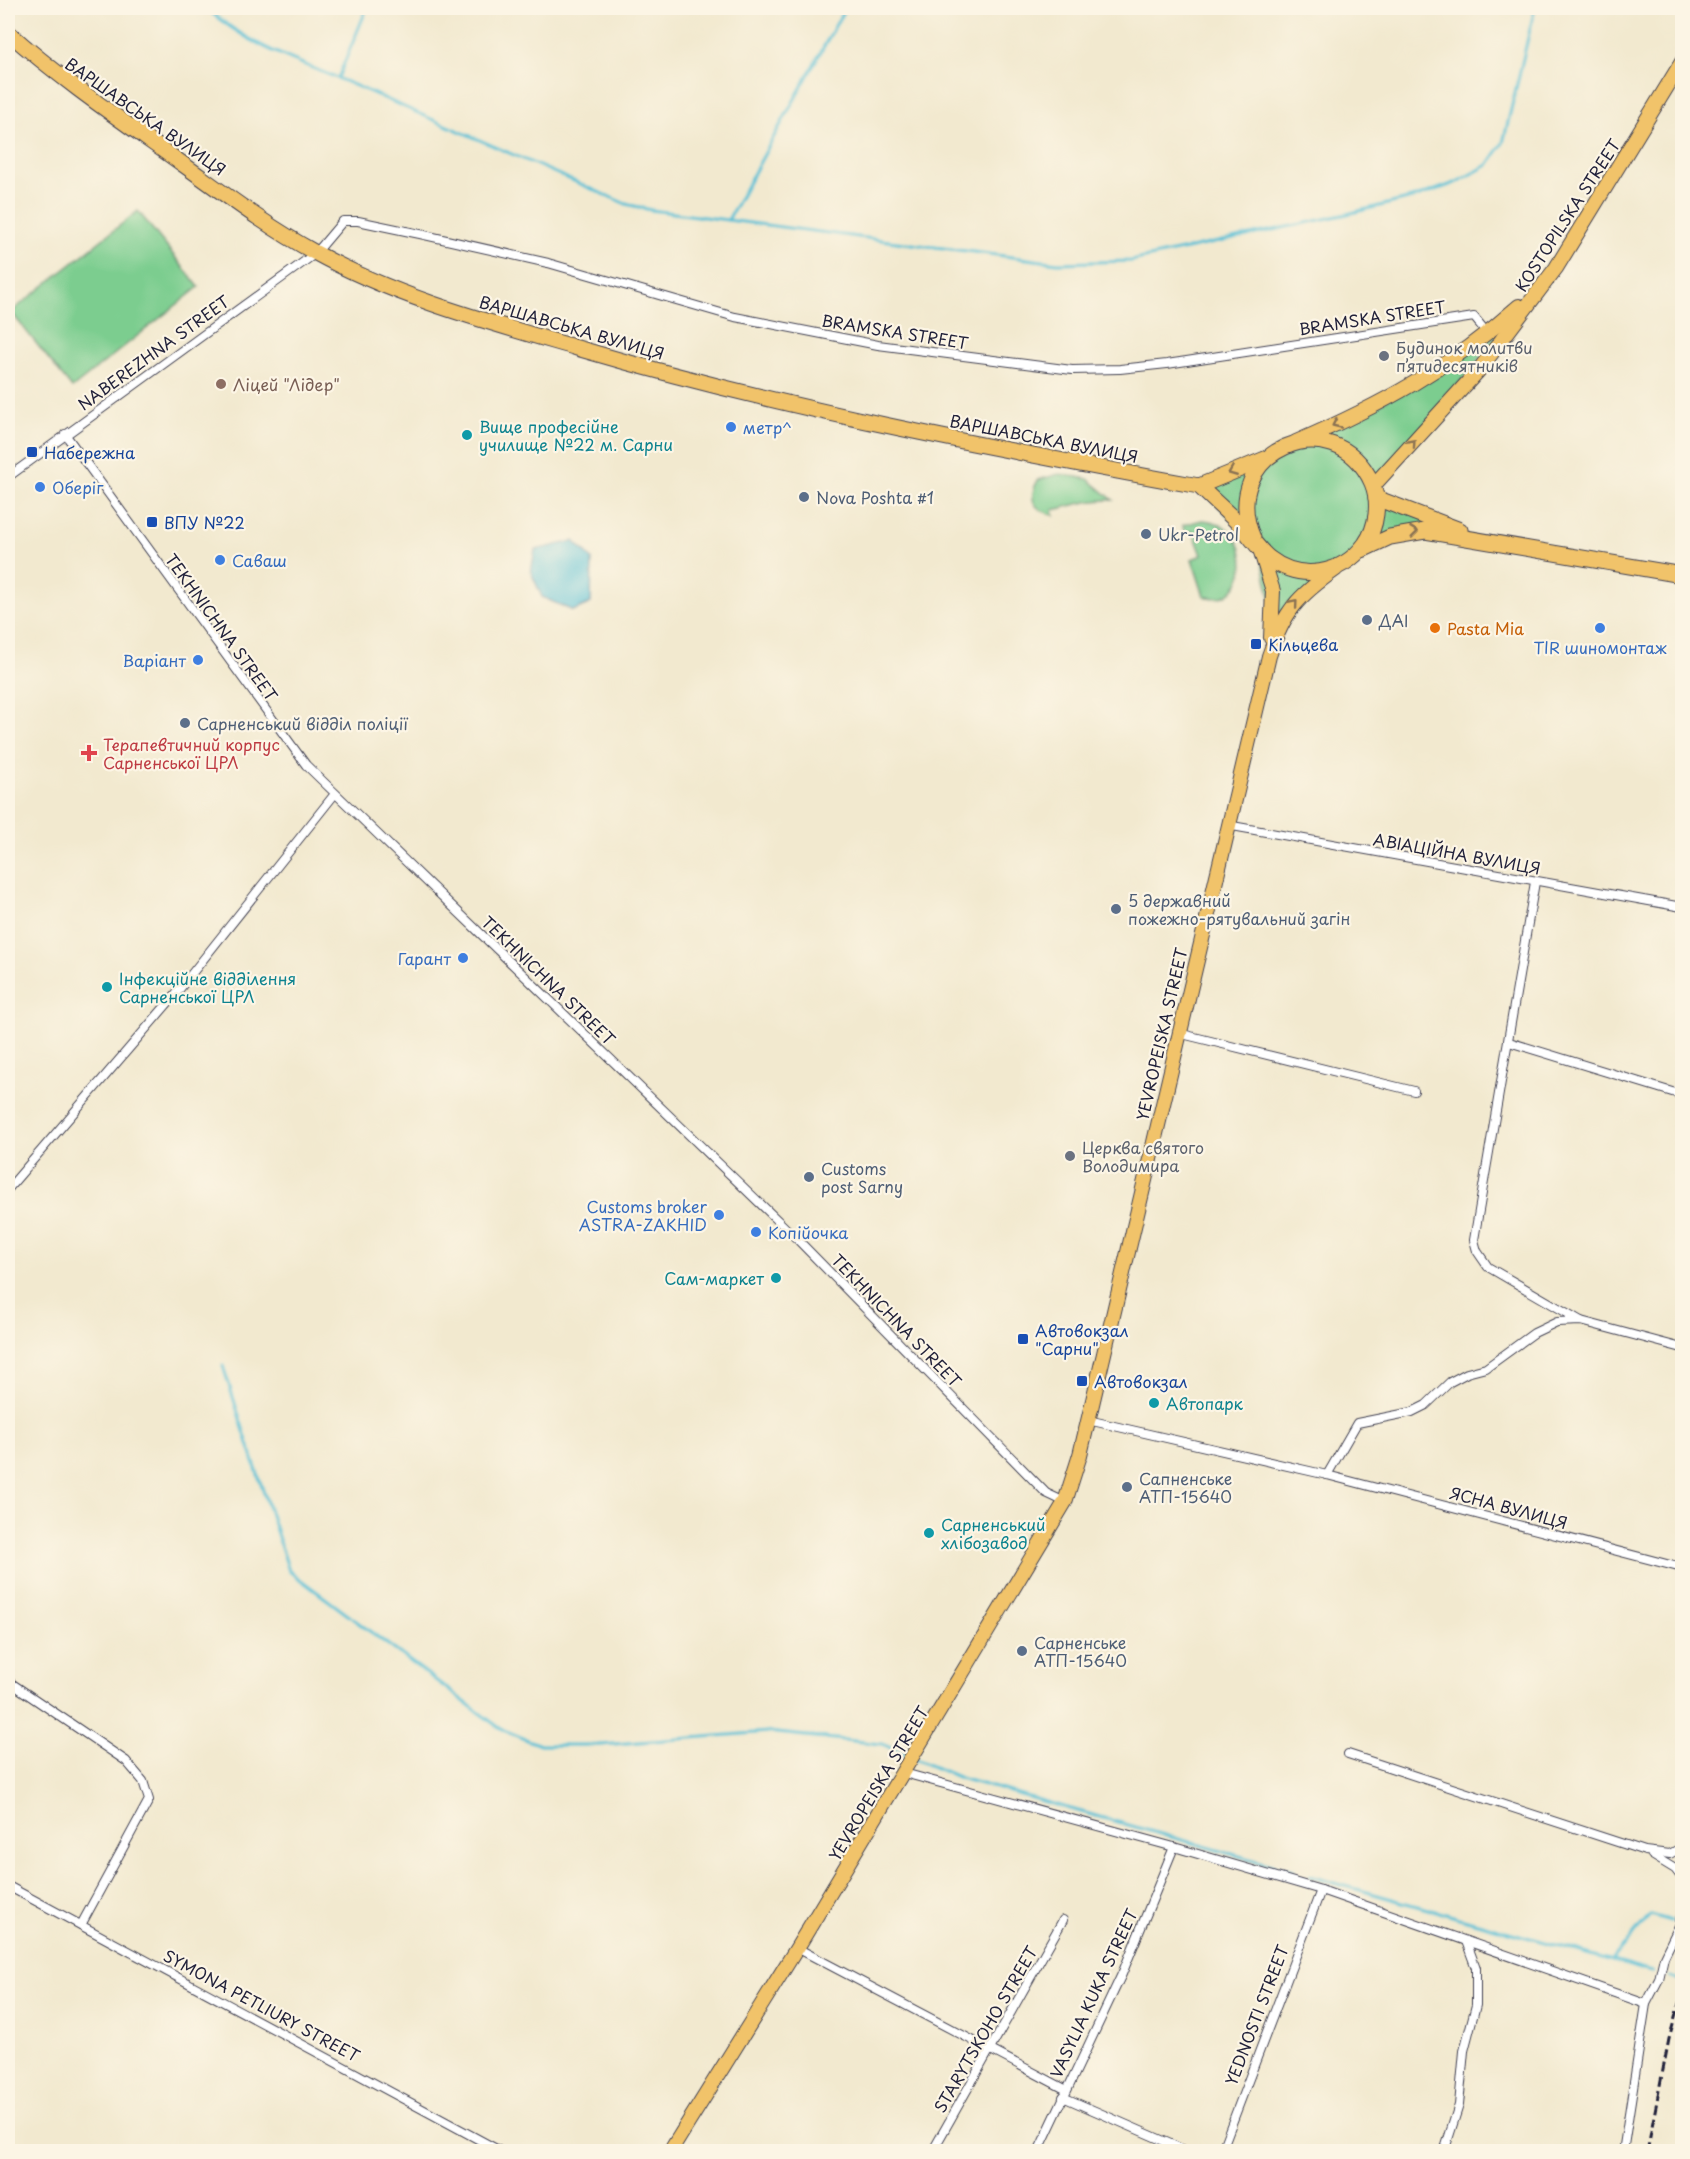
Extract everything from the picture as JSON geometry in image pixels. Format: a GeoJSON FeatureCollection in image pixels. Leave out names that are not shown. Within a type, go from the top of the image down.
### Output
{"type":"FeatureCollection","features":[{"type":"Feature","properties":{"kind":"highway","name":"ВАРШАВСЬКА ВУЛИЦЯ"},"geometry":{"type":"LineString","coordinates":[[8,32],[45,65],[83,94],[281,232],[316,253],[396,289],[479,319],[634,365],[813,411],[1199,486]]}},
{"type":"Feature","properties":{"kind":"highway"},"geometry":{"type":"LineString","coordinates":[[1359,552],[1372,531],[1376,514],[1374,492],[1367,473],[1347,452],[1318,442],[1287,446],[1265,459],[1199,486],[1269,558],[1294,570],[1321,572],[1340,566],[1359,552],[1390,537],[1416,532],[1480,539],[1683,575]]}},
{"type":"Feature","properties":{"kind":"highway"},"geometry":{"type":"LineString","coordinates":[[1256,544],[1246,517],[1247,490],[1265,459]]}},
{"type":"Feature","properties":{"kind":"highway"},"geometry":{"type":"LineString","coordinates":[[1374,492],[1480,539]]}},
{"type":"Feature","properties":{"kind":"main road","name":"KOSTOPILSKA STREET"},"geometry":{"type":"LineString","coordinates":[[1374,492],[1479,370],[1556,268],[1683,62]]}},
{"type":"Feature","properties":{"kind":"main road"},"geometry":{"type":"LineString","coordinates":[[1287,446],[1407,389],[1440,370],[1531,295],[1556,268]]}},
{"type":"Feature","properties":{"kind":"main road","name":"YEVROPEISKA STREET"},"geometry":{"type":"LineString","coordinates":[[1256,544],[1273,591],[1269,656]]}},
{"type":"Feature","properties":{"kind":"main road","name":"YEVROPEISKA STREET"},"geometry":{"type":"LineString","coordinates":[[670,2151],[909,1764],[1065,1502],[1088,1420],[1227,825],[1269,656],[1288,610],[1311,587],[1340,566]]}},
{"type":"Feature","properties":{"kind":"street","name":"BRAMSKA STREET"},"geometry":{"type":"LineString","coordinates":[[316,253],[343,221],[358,221],[548,263],[735,317],[801,332],[900,348],[1072,370],[1120,369],[1167,364],[1474,317],[1487,333]]}},
{"type":"Feature","properties":{"kind":"street","name":"NABEREZHNA STREET"},"geometry":{"type":"LineString","coordinates":[[8,477],[316,253]]}},
{"type":"Feature","properties":{"kind":"street","name":"TEKHNICHNA STREET"},"geometry":{"type":"LineString","coordinates":[[65,434],[280,732],[334,795],[798,1240],[1046,1493],[1065,1502]]}},
{"type":"Feature","properties":{"kind":"street"},"geometry":{"type":"LineString","coordinates":[[8,1190],[174,996],[334,795]]}},
{"type":"Feature","properties":{"kind":"street","name":"АВІАЦІЙНА ВУЛИЦЯ"},"geometry":{"type":"LineString","coordinates":[[1227,825],[1683,907]]}},
{"type":"Feature","properties":{"kind":"street"},"geometry":{"type":"LineString","coordinates":[[1535,882],[1474,1240],[1477,1251],[1488,1267],[1581,1321],[1683,1348]]}},
{"type":"Feature","properties":{"kind":"street"},"geometry":{"type":"LineString","coordinates":[[1178,1032],[1414,1091]]}},
{"type":"Feature","properties":{"kind":"street"},"geometry":{"type":"LineString","coordinates":[[1509,1042],[1683,1095]]}},
{"type":"Feature","properties":{"kind":"street"},"geometry":{"type":"LineString","coordinates":[[1088,1420],[1327,1474],[1357,1423],[1412,1412],[1426,1404],[1450,1382],[1467,1372],[1486,1368],[1534,1333],[1557,1322],[1581,1321]]}},
{"type":"Feature","properties":{"kind":"street","name":"ЯСНА ВУЛИЦЯ"},"geometry":{"type":"LineString","coordinates":[[1327,1474],[1683,1568]]}},
{"type":"Feature","properties":{"kind":"street"},"geometry":{"type":"LineString","coordinates":[[8,1681],[126,1761],[143,1781],[149,1800],[81,1925]]}},
{"type":"Feature","properties":{"kind":"street"},"geometry":{"type":"LineString","coordinates":[[1348,1754],[1644,1851],[1664,1861],[1683,1878]]}},
{"type":"Feature","properties":{"kind":"street"},"geometry":{"type":"LineString","coordinates":[[909,1764],[1321,1890],[1646,2004]]}},
{"type":"Feature","properties":{"kind":"street","name":"VASYLIA KUKA STREET"},"geometry":{"type":"LineString","coordinates":[[1038,2151],[1122,1974],[1174,1846]]}},
{"type":"Feature","properties":{"kind":"street"},"geometry":{"type":"LineString","coordinates":[[1644,1851],[1670,1854],[1683,1847]]}},
{"type":"Feature","properties":{"kind":"street","name":"SYMONA PETLIURY STREET"},"geometry":{"type":"LineString","coordinates":[[8,1886],[502,2151]]}},
{"type":"Feature","properties":{"kind":"street","name":"YEDNOSTI STREET"},"geometry":{"type":"LineString","coordinates":[[1221,2151],[1321,1890]]}},
{"type":"Feature","properties":{"kind":"street"},"geometry":{"type":"LineString","coordinates":[[1623,2151],[1646,2004],[1659,1979],[1664,1957],[1680,1924],[1683,1905]]}},
{"type":"Feature","properties":{"kind":"street","name":"STARYTSKOHO STREET"},"geometry":{"type":"LineString","coordinates":[[932,2151],[992,2049],[1063,1920]]}},
{"type":"Feature","properties":{"kind":"street"},"geometry":{"type":"LineString","coordinates":[[1444,2151],[1459,2105],[1464,2051],[1476,2005],[1476,1968],[1466,1941]]}},
{"type":"Feature","properties":{"kind":"street"},"geometry":{"type":"LineString","coordinates":[[797,1948],[992,2049],[1064,2093],[1189,2151]]}},
{"type":"Feature","properties":{"kind":"green space"},"geometry":{"type":"Polygon","coordinates":[[[138,211],[199,287],[72,388],[11,312],[138,211]]]}},
{"type":"Feature","properties":{"kind":"green space"},"geometry":{"type":"Polygon","coordinates":[[[1556,268],[1373,486],[1376,498],[1448,525],[1406,533],[1340,566],[1277,631],[1260,549],[1199,486],[1377,406],[1504,320],[1556,268]]]}},
{"type":"Feature","properties":{"kind":"green space"},"geometry":{"type":"Polygon","coordinates":[[[1059,474],[1088,479],[1113,500],[1090,501],[1053,510],[1054,515],[1047,513],[1034,503],[1033,493],[1038,480],[1059,474]]]}},
{"type":"Feature","properties":{"kind":"green space"},"geometry":{"type":"Polygon","coordinates":[[[1202,520],[1221,525],[1234,536],[1241,550],[1243,565],[1240,580],[1232,591],[1220,597],[1204,596],[1192,559],[1202,555],[1193,531],[1184,532],[1183,525],[1202,520]]]}},
{"type":"Feature","properties":{"kind":"water"},"geometry":{"type":"Polygon","coordinates":[[[574,541],[592,559],[591,603],[573,611],[542,597],[531,572],[535,550],[574,541]]]}},
{"type":"Feature","properties":{"kind":"waterway"},"geometry":{"type":"LineString","coordinates":[[206,8],[243,35],[281,55],[626,204],[651,210],[1058,263],[1131,261],[1347,214],[1416,197],[1455,183],[1488,165],[1503,143],[1535,8]]}},
{"type":"Feature","properties":{"kind":"waterway"},"geometry":{"type":"LineString","coordinates":[[338,78],[367,8]]}},
{"type":"Feature","properties":{"kind":"waterway"},"geometry":{"type":"LineString","coordinates":[[728,220],[845,8]]}},
{"type":"Feature","properties":{"kind":"waterway"},"geometry":{"type":"LineString","coordinates":[[223,1366],[289,1571],[501,1729],[540,1745],[601,1745],[768,1732],[882,1744],[907,1755]]}},
{"type":"Feature","properties":{"kind":"waterway"},"geometry":{"type":"LineString","coordinates":[[915,1759],[960,1778],[1293,1871]]}},
{"type":"Feature","properties":{"kind":"waterway"},"geometry":{"type":"LineString","coordinates":[[1310,1876],[1652,1972]]}},
{"type":"Feature","properties":{"kind":"waterway"},"geometry":{"type":"LineString","coordinates":[[1612,1961],[1650,1915],[1671,1921]]}},
{"type":"Feature","properties":{"kind":"waterway"},"geometry":{"type":"LineString","coordinates":[[1669,1977],[1679,1980]]}},
{"type":"Feature","properties":{"kind":"railway"},"geometry":{"type":"LineString","coordinates":[[1647,2152],[1669,2039],[1682,1993]]}},
{"type":"Feature","properties":{"kind":"place","name":"Будинок молитви п’ятидесятників"},"geometry":{"type":"Point","coordinates":[1384,356]}},
{"type":"Feature","properties":{"kind":"place","name":"Ліцей \"Лідер\""},"geometry":{"type":"Point","coordinates":[221,384]}},
{"type":"Feature","properties":{"kind":"place","name":"метр^"},"geometry":{"type":"Point","coordinates":[731,427]}},
{"type":"Feature","properties":{"kind":"place","name":"Вище професійне училище №22 м. Сарни"},"geometry":{"type":"Point","coordinates":[467,435]}},
{"type":"Feature","properties":{"kind":"place","name":"Набережна"},"geometry":{"type":"Point","coordinates":[32,452]}},
{"type":"Feature","properties":{"kind":"place","name":"Оберіг"},"geometry":{"type":"Point","coordinates":[40,487]}},
{"type":"Feature","properties":{"kind":"place","name":"Nova Poshta #1"},"geometry":{"type":"Point","coordinates":[804,497]}},
{"type":"Feature","properties":{"kind":"place","name":"ВПУ №22"},"geometry":{"type":"Point","coordinates":[152,522]}},
{"type":"Feature","properties":{"kind":"place","name":"Ukr-Petrol"},"geometry":{"type":"Point","coordinates":[1146,534]}},
{"type":"Feature","properties":{"kind":"place","name":"Саваш"},"geometry":{"type":"Point","coordinates":[220,560]}},
{"type":"Feature","properties":{"kind":"place","name":"ДАІ"},"geometry":{"type":"Point","coordinates":[1367,620]}},
{"type":"Feature","properties":{"kind":"place","name":"Pasta Mia"},"geometry":{"type":"Point","coordinates":[1435,628]}},
{"type":"Feature","properties":{"kind":"place","name":"TIR шиномонтаж"},"geometry":{"type":"Point","coordinates":[1600,628]}},
{"type":"Feature","properties":{"kind":"place","name":"Кільцева"},"geometry":{"type":"Point","coordinates":[1256,644]}},
{"type":"Feature","properties":{"kind":"place","name":"Варіант"},"geometry":{"type":"Point","coordinates":[198,660]}},
{"type":"Feature","properties":{"kind":"place","name":"Сарненський відділ поліції"},"geometry":{"type":"Point","coordinates":[185,723]}},
{"type":"Feature","properties":{"kind":"place","name":"Терапевтичний корпус Сарненської ЦРЛ"},"geometry":{"type":"Point","coordinates":[89,753]}},
{"type":"Feature","properties":{"kind":"place","name":"5 державний пожежно-рятувальний загін"},"geometry":{"type":"Point","coordinates":[1116,909]}},
{"type":"Feature","properties":{"kind":"place","name":"Гарант"},"geometry":{"type":"Point","coordinates":[463,958]}},
{"type":"Feature","properties":{"kind":"place","name":"Інфекційне відділення Сарненської ЦРЛ"},"geometry":{"type":"Point","coordinates":[107,987]}},
{"type":"Feature","properties":{"kind":"place","name":"Церква святого Володимира"},"geometry":{"type":"Point","coordinates":[1070,1156]}},
{"type":"Feature","properties":{"kind":"place","name":"Customs post Sarny"},"geometry":{"type":"Point","coordinates":[809,1177]}},
{"type":"Feature","properties":{"kind":"place","name":"Customs broker ASTRA-ZAKHID"},"geometry":{"type":"Point","coordinates":[719,1215]}},
{"type":"Feature","properties":{"kind":"place","name":"Копійочка"},"geometry":{"type":"Point","coordinates":[756,1232]}},
{"type":"Feature","properties":{"kind":"place","name":"Сам-маркет"},"geometry":{"type":"Point","coordinates":[776,1278]}},
{"type":"Feature","properties":{"kind":"place","name":"Автовокзал \"Сарни\""},"geometry":{"type":"Point","coordinates":[1023,1339]}},
{"type":"Feature","properties":{"kind":"place","name":"Автовокзал"},"geometry":{"type":"Point","coordinates":[1082,1381]}},
{"type":"Feature","properties":{"kind":"place","name":"Автопарк"},"geometry":{"type":"Point","coordinates":[1154,1403]}},
{"type":"Feature","properties":{"kind":"place","name":"Сапненське АТП-15640"},"geometry":{"type":"Point","coordinates":[1127,1487]}},
{"type":"Feature","properties":{"kind":"place","name":"Сарненський хлібозавод"},"geometry":{"type":"Point","coordinates":[929,1533]}},
{"type":"Feature","properties":{"kind":"place","name":"Сарненське АТП-15640"},"geometry":{"type":"Point","coordinates":[1022,1651]}}]}
